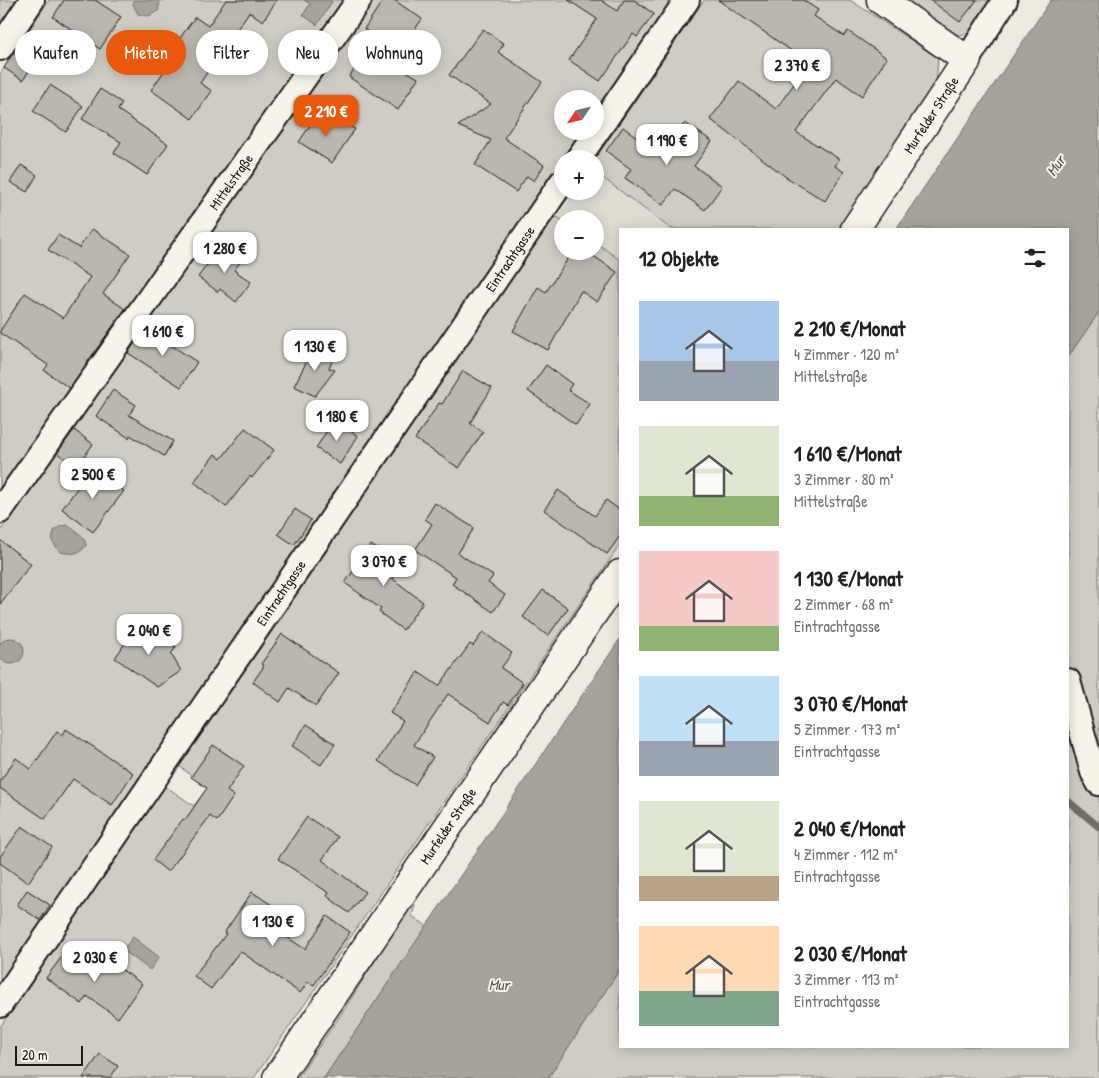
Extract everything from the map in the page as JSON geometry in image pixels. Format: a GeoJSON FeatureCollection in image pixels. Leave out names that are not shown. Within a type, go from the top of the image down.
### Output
{"type":"FeatureCollection","features":[{"type":"Feature","properties":{"kind":"street"},"geometry":{"type":"LineString","coordinates":[[0,48],[32,0]]}},
{"type":"Feature","properties":{"kind":"street","name":"Mittelstraße"},"geometry":{"type":"LineString","coordinates":[[0,511],[359,0]]}},
{"type":"Feature","properties":{"kind":"street"},"geometry":{"type":"LineString","coordinates":[[584,150],[687,0]]}},
{"type":"Feature","properties":{"kind":"street"},"geometry":{"type":"LineString","coordinates":[[881,0],[967,60]]}},
{"type":"Feature","properties":{"kind":"street","name":"Murfelder Straße"},"geometry":{"type":"LineString","coordinates":[[856,228],[1005,0]]}},
{"type":"Feature","properties":{"kind":"street","name":"Eintrachtgasse"},"geometry":{"type":"LineString","coordinates":[[0,1005],[554,194]]}},
{"type":"Feature","properties":{"kind":"street","name":"Murfelder Straße"},"geometry":{"type":"LineString","coordinates":[[277,1078],[619,575]]}},
{"type":"Feature","properties":{"kind":"street"},"geometry":{"type":"LineString","coordinates":[[1069,685],[1092,772],[1099,783]]}},
{"type":"Feature","properties":{"kind":"shaded area"},"geometry":{"type":"Polygon","coordinates":[[[0,0],[19,0],[0,28],[0,0]]]}},
{"type":"Feature","properties":{"kind":"shaded area"},"geometry":{"type":"Polygon","coordinates":[[[49,0],[348,0],[327,30],[278,30],[278,75],[295,75],[0,496],[0,74],[15,51],[15,75],[96,75],[96,30],[29,30],[49,0]]]}},
{"type":"Feature","properties":{"kind":"shaded area"},"geometry":{"type":"Polygon","coordinates":[[[373,0],[677,0],[604,107],[604,90],[554,90],[554,140],[582,140],[575,150],[554,150],[554,180],[322,516],[0,990],[0,531],[320,75],[338,75],[338,50],[348,36],[348,75],[441,75],[441,30],[352,30],[373,0]]]}},
{"type":"Feature","properties":{"kind":"shaded area"},"geometry":{"type":"Polygon","coordinates":[[[704,0],[850,0],[938,58],[936,85],[839,228],[670,228],[604,179],[604,150],[601,150],[704,0]]]}},
{"type":"Feature","properties":{"kind":"shaded area"},"geometry":{"type":"Polygon","coordinates":[[[901,0],[990,0],[969,33],[954,36],[901,0]]]}},
{"type":"Feature","properties":{"kind":"shaded area"},"geometry":{"type":"Polygon","coordinates":[[[604,179],[670,228],[619,228],[619,259],[604,248],[604,210],[559,210],[566,200],[604,200],[604,179]]]}},
{"type":"Feature","properties":{"kind":"shaded area"},"geometry":{"type":"Polygon","coordinates":[[[554,217],[554,260],[604,260],[604,248],[619,259],[619,546],[254,1078],[0,1078],[0,1027],[165,786],[194,806],[207,788],[179,766],[554,217]]]}},
{"type":"Feature","properties":{"kind":"shaded area"},"geometry":{"type":"Polygon","coordinates":[[[1099,312],[1099,1078],[548,1078],[619,971],[619,1048],[1069,1048],[1069,356],[1099,312]]]}},
{"type":"Feature","properties":{"kind":"shaded area"},"geometry":{"type":"Polygon","coordinates":[[[412,902],[415,905],[412,916],[427,926],[324,1078],[297,1078],[342,1013],[412,902]]]}},
{"type":"Feature","properties":{"kind":"water"},"geometry":{"type":"Polygon","coordinates":[[[134,0],[160,0],[158,11],[148,16],[138,14],[133,4],[134,0]]]}},
{"type":"Feature","properties":{"kind":"water"},"geometry":{"type":"Polygon","coordinates":[[[304,0],[329,0],[332,2],[317,25],[303,15],[310,4],[304,0]]]}},
{"type":"Feature","properties":{"kind":"water","name":"Mur"},"geometry":{"type":"Polygon","coordinates":[[[1051,0],[1099,0],[1099,312],[1069,356],[1069,228],[897,228],[1051,0]]]}},
{"type":"Feature","properties":{"kind":"water"},"geometry":{"type":"Polygon","coordinates":[[[67,525],[80,534],[86,542],[86,546],[83,549],[71,553],[60,552],[52,541],[54,531],[60,526],[67,525]]]}},
{"type":"Feature","properties":{"kind":"water"},"geometry":{"type":"Polygon","coordinates":[[[6,639],[16,639],[23,646],[23,656],[16,663],[6,663],[-1,656],[-1,646],[6,639]]]}},
{"type":"Feature","properties":{"kind":"water","name":"Mur"},"geometry":{"type":"Polygon","coordinates":[[[619,640],[619,971],[548,1078],[324,1078],[619,640]]]}},
{"type":"Feature","properties":{"kind":"water"},"geometry":{"type":"Polygon","coordinates":[[[133,937],[159,957],[150,970],[123,950],[133,937]]]}},
{"type":"Feature","properties":{"kind":"building"},"geometry":{"type":"Polygon","coordinates":[[[64,0],[95,0],[121,17],[112,30],[106,30],[106,40],[100,49],[96,46],[96,30],[72,30],[53,17],[64,0]]]}},
{"type":"Feature","properties":{"kind":"building"},"geometry":{"type":"Polygon","coordinates":[[[226,0],[277,0],[263,21],[249,12],[237,30],[196,30],[196,75],[206,75],[200,83],[212,91],[192,119],[151,90],[161,75],[186,75],[186,30],[195,17],[208,26],[226,0]]]}},
{"type":"Feature","properties":{"kind":"building"},"geometry":{"type":"Polygon","coordinates":[[[383,0],[394,0],[422,19],[414,30],[364,29],[383,0]]]}},
{"type":"Feature","properties":{"kind":"building"},"geometry":{"type":"Polygon","coordinates":[[[568,0],[601,0],[617,11],[624,0],[634,0],[654,14],[637,37],[633,34],[600,81],[569,60],[597,19],[568,0]]]}},
{"type":"Feature","properties":{"kind":"building"},"geometry":{"type":"Polygon","coordinates":[[[718,0],[803,0],[818,10],[814,16],[844,36],[848,31],[887,58],[862,96],[836,78],[796,132],[839,159],[835,166],[844,172],[825,201],[786,177],[710,119],[739,81],[776,109],[809,63],[718,0]]]}},
{"type":"Feature","properties":{"kind":"building"},"geometry":{"type":"Polygon","coordinates":[[[930,0],[977,0],[960,22],[930,0]]]}},
{"type":"Feature","properties":{"kind":"building"},"geometry":{"type":"Polygon","coordinates":[[[483,29],[504,44],[498,52],[542,82],[504,138],[544,165],[534,181],[527,176],[516,192],[475,165],[491,140],[458,126],[491,104],[449,75],[483,29]]]}},
{"type":"Feature","properties":{"kind":"building"},"geometry":{"type":"Polygon","coordinates":[[[13,53],[15,54],[15,75],[4,68],[13,53]]]}},
{"type":"Feature","properties":{"kind":"building"},"geometry":{"type":"Polygon","coordinates":[[[15,75],[26,75],[23,80],[15,75]]]}},
{"type":"Feature","properties":{"kind":"building"},"geometry":{"type":"Polygon","coordinates":[[[350,75],[413,75],[418,78],[398,110],[349,77],[350,75]]]}},
{"type":"Feature","properties":{"kind":"building"},"geometry":{"type":"Polygon","coordinates":[[[50,85],[83,106],[66,132],[33,111],[50,85]]]}},
{"type":"Feature","properties":{"kind":"building"},"geometry":{"type":"Polygon","coordinates":[[[100,89],[122,103],[118,110],[168,144],[147,175],[114,153],[121,142],[82,119],[100,89]]]}},
{"type":"Feature","properties":{"kind":"building"},"geometry":{"type":"Polygon","coordinates":[[[319,112],[338,125],[343,123],[355,129],[332,163],[299,142],[319,112]]]}},
{"type":"Feature","properties":{"kind":"building"},"geometry":{"type":"Polygon","coordinates":[[[685,123],[712,141],[694,166],[722,186],[705,210],[675,189],[663,205],[625,178],[631,169],[606,151],[623,127],[656,151],[665,138],[671,142],[685,123]]]}},
{"type":"Feature","properties":{"kind":"building"},"geometry":{"type":"Polygon","coordinates":[[[21,165],[37,175],[27,192],[10,182],[21,165]]]}},
{"type":"Feature","properties":{"kind":"building"},"geometry":{"type":"Polygon","coordinates":[[[92,229],[130,254],[103,294],[125,309],[69,388],[44,370],[48,365],[0,333],[0,331],[25,293],[63,318],[90,277],[48,250],[58,235],[79,248],[92,229]]]}},
{"type":"Feature","properties":{"kind":"building"},"geometry":{"type":"Polygon","coordinates":[[[222,245],[242,260],[234,270],[251,282],[236,302],[220,289],[218,292],[198,277],[222,245]]]}},
{"type":"Feature","properties":{"kind":"building"},"geometry":{"type":"Polygon","coordinates":[[[567,260],[599,260],[617,272],[597,302],[581,291],[548,350],[513,331],[538,287],[546,292],[567,260]]]}},
{"type":"Feature","properties":{"kind":"building"},"geometry":{"type":"Polygon","coordinates":[[[145,328],[197,362],[181,387],[128,353],[145,328]]]}},
{"type":"Feature","properties":{"kind":"building"},"geometry":{"type":"Polygon","coordinates":[[[314,347],[334,358],[329,368],[335,370],[315,396],[294,386],[314,347]]]}},
{"type":"Feature","properties":{"kind":"building"},"geometry":{"type":"Polygon","coordinates":[[[546,365],[572,384],[568,390],[590,404],[576,425],[528,391],[546,365]]]}},
{"type":"Feature","properties":{"kind":"building"},"geometry":{"type":"Polygon","coordinates":[[[463,371],[492,388],[470,423],[483,432],[459,468],[415,439],[439,403],[442,404],[463,371]]]}},
{"type":"Feature","properties":{"kind":"building"},"geometry":{"type":"Polygon","coordinates":[[[113,390],[136,405],[129,415],[173,441],[164,456],[130,435],[129,438],[96,416],[113,390]]]}},
{"type":"Feature","properties":{"kind":"building"},"geometry":{"type":"Polygon","coordinates":[[[334,420],[358,436],[340,464],[316,448],[334,420]]]}},
{"type":"Feature","properties":{"kind":"building"},"geometry":{"type":"Polygon","coordinates":[[[245,428],[274,450],[252,478],[250,476],[226,507],[194,482],[215,454],[221,459],[245,428]]]}},
{"type":"Feature","properties":{"kind":"building"},"geometry":{"type":"Polygon","coordinates":[[[74,430],[93,444],[77,467],[57,453],[74,430]]]}},
{"type":"Feature","properties":{"kind":"building"},"geometry":{"type":"Polygon","coordinates":[[[92,468],[124,491],[93,532],[62,509],[92,468]]]}},
{"type":"Feature","properties":{"kind":"building"},"geometry":{"type":"Polygon","coordinates":[[[558,490],[595,516],[606,500],[619,509],[619,537],[607,554],[544,510],[558,490]]]}},
{"type":"Feature","properties":{"kind":"building"},"geometry":{"type":"Polygon","coordinates":[[[435,503],[474,528],[458,553],[493,576],[488,583],[505,595],[493,612],[452,584],[456,577],[415,550],[432,524],[425,519],[435,503]]]}},
{"type":"Feature","properties":{"kind":"building"},"geometry":{"type":"Polygon","coordinates":[[[295,509],[311,520],[294,545],[278,534],[295,509]]]}},
{"type":"Feature","properties":{"kind":"building"},"geometry":{"type":"Polygon","coordinates":[[[0,540],[31,564],[0,604],[0,540]]]}},
{"type":"Feature","properties":{"kind":"building"},"geometry":{"type":"Polygon","coordinates":[[[371,545],[402,566],[393,579],[423,602],[403,630],[379,612],[381,609],[345,583],[371,545]]]}},
{"type":"Feature","properties":{"kind":"building"},"geometry":{"type":"Polygon","coordinates":[[[543,590],[568,608],[548,636],[523,617],[543,590]]]}},
{"type":"Feature","properties":{"kind":"building"},"geometry":{"type":"Polygon","coordinates":[[[138,624],[176,647],[171,654],[181,671],[157,687],[115,658],[138,624]]]}},
{"type":"Feature","properties":{"kind":"building"},"geometry":{"type":"Polygon","coordinates":[[[483,632],[512,653],[501,668],[523,683],[508,705],[503,702],[490,722],[448,694],[414,745],[433,757],[415,785],[378,761],[403,721],[390,713],[418,672],[439,686],[470,644],[473,646],[483,632]]]}},
{"type":"Feature","properties":{"kind":"building"},"geometry":{"type":"Polygon","coordinates":[[[282,634],[339,673],[316,706],[289,688],[280,702],[253,682],[264,666],[261,664],[282,634]]]}},
{"type":"Feature","properties":{"kind":"building"},"geometry":{"type":"Polygon","coordinates":[[[306,725],[335,744],[321,765],[292,746],[306,725]]]}},
{"type":"Feature","properties":{"kind":"building"},"geometry":{"type":"Polygon","coordinates":[[[66,729],[133,773],[112,805],[73,779],[45,819],[0,788],[0,781],[16,758],[31,769],[57,731],[63,735],[66,729]]]}},
{"type":"Feature","properties":{"kind":"building"},"geometry":{"type":"Polygon","coordinates":[[[213,745],[244,766],[227,791],[234,796],[217,821],[210,816],[168,872],[153,860],[183,819],[185,820],[207,788],[191,777],[213,745]]]}},
{"type":"Feature","properties":{"kind":"building"},"geometry":{"type":"Polygon","coordinates":[[[307,817],[338,837],[322,860],[365,892],[349,913],[327,896],[329,893],[278,859],[307,817]]]}},
{"type":"Feature","properties":{"kind":"building"},"geometry":{"type":"Polygon","coordinates":[[[22,826],[52,847],[28,883],[0,863],[0,857],[22,826]]]}},
{"type":"Feature","properties":{"kind":"building"},"geometry":{"type":"Polygon","coordinates":[[[27,890],[50,905],[40,920],[17,905],[27,890]]]}},
{"type":"Feature","properties":{"kind":"building"},"geometry":{"type":"Polygon","coordinates":[[[252,892],[281,911],[270,926],[305,949],[327,916],[350,932],[314,985],[308,982],[300,993],[240,951],[211,989],[194,976],[226,934],[224,933],[252,892]]]}},
{"type":"Feature","properties":{"kind":"building"},"geometry":{"type":"Polygon","coordinates":[[[66,951],[89,968],[100,954],[142,984],[118,1018],[87,996],[82,1004],[46,978],[66,951]]]}},
{"type":"Feature","properties":{"kind":"building"},"geometry":{"type":"Polygon","coordinates":[[[100,1054],[118,1066],[110,1078],[83,1078],[100,1054]]]}},
{"type":"Feature","properties":{"kind":"waterway"},"geometry":{"type":"LineString","coordinates":[[1069,802],[1099,827]]}}]}
